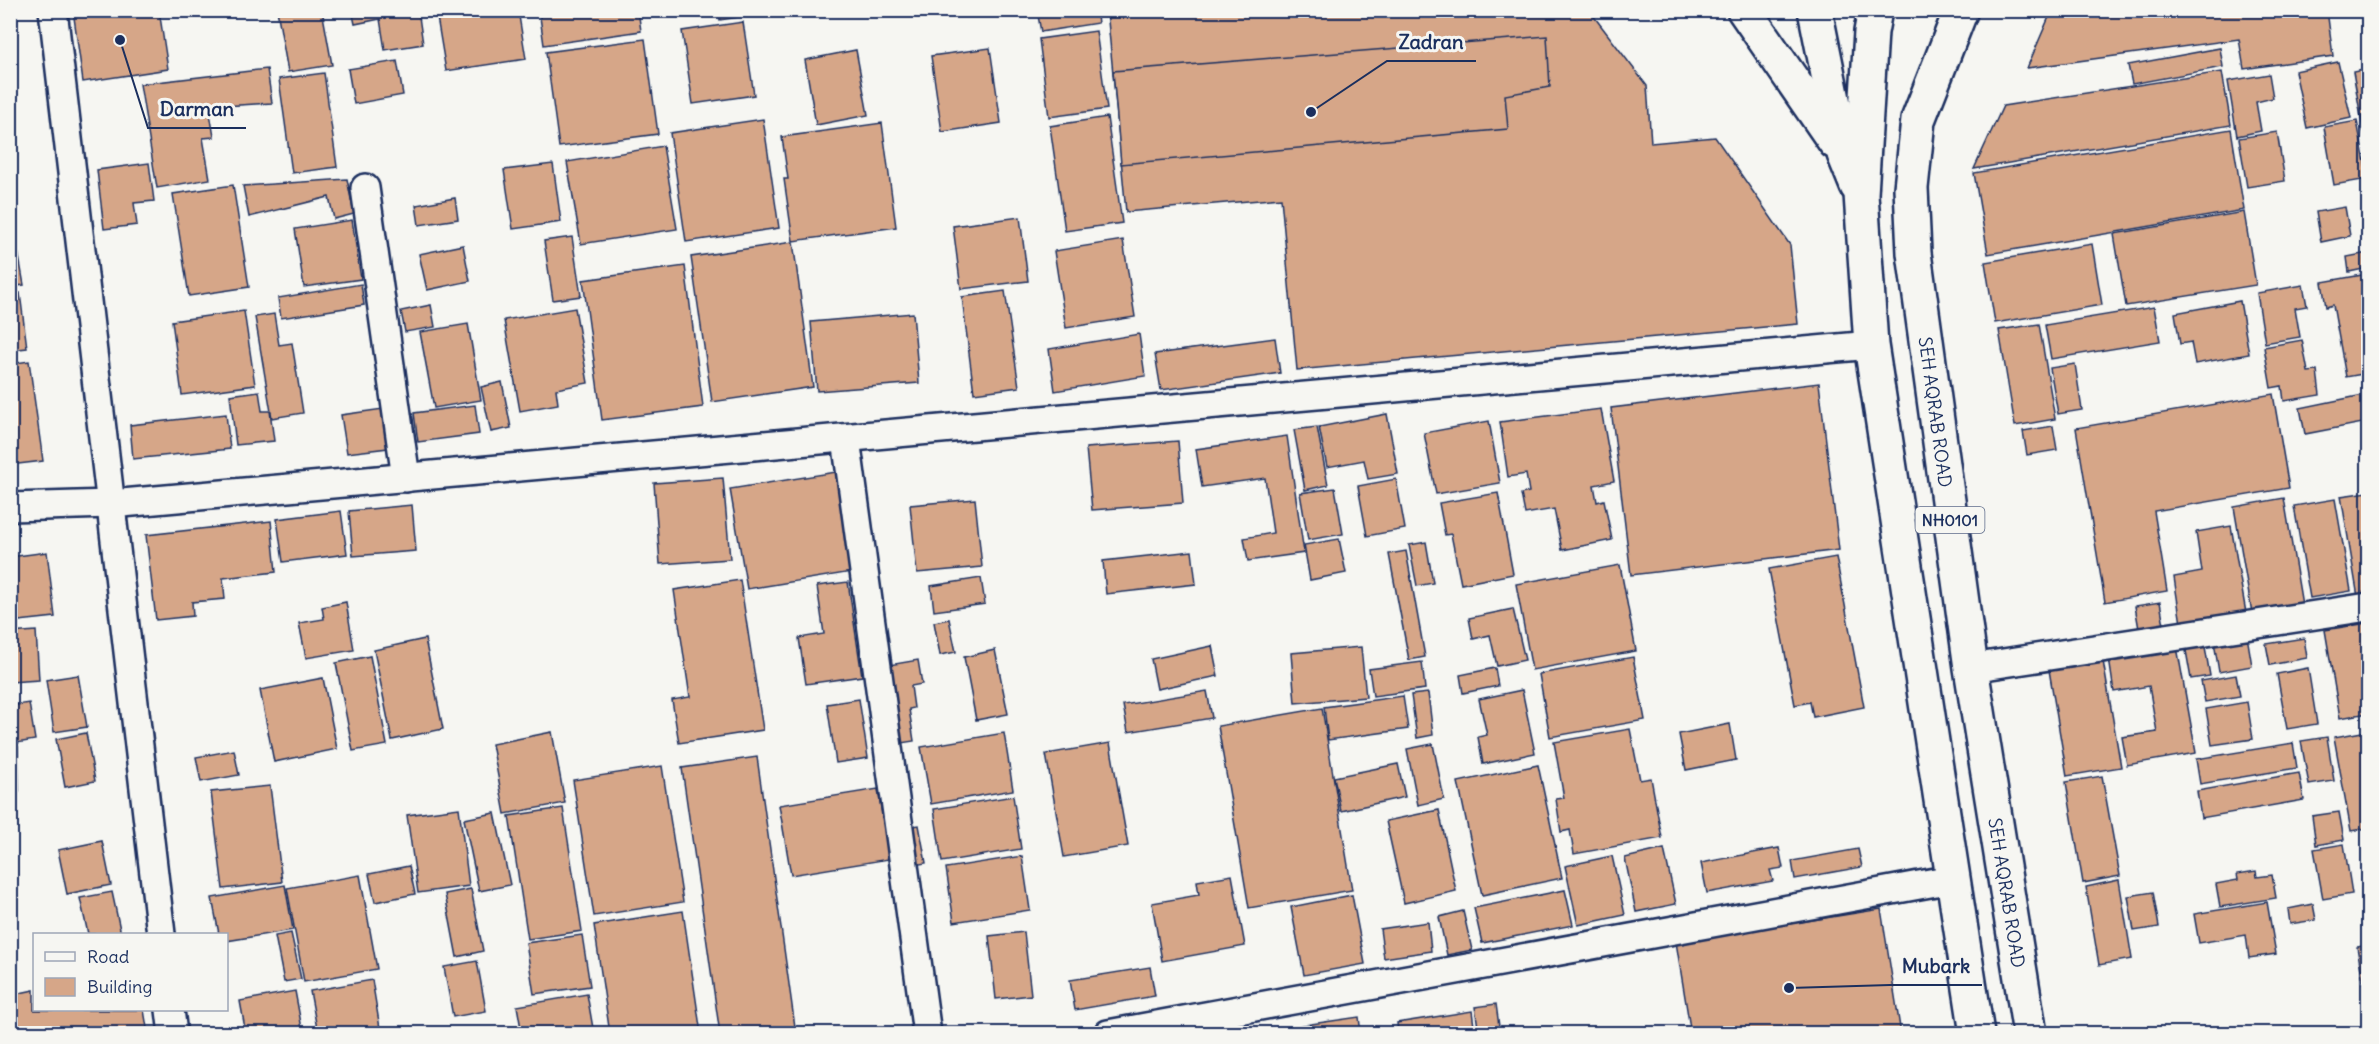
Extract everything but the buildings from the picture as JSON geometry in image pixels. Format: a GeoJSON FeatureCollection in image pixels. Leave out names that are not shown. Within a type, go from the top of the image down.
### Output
{"type":"FeatureCollection","features":[{"type":"Feature","properties":{"kind":"highway"},"geometry":{"type":"LineString","coordinates":[[1744,10],[1844,154]]}},
{"type":"Feature","properties":{"kind":"highway","name":"NH0101"},"geometry":{"type":"LineString","coordinates":[[1815,10],[1844,154],[1861,194]]}},
{"type":"Feature","properties":{"kind":"highway","name":"NH0101"},"geometry":{"type":"LineString","coordinates":[[1875,10],[1871,32],[1861,194],[1871,345],[1977,1034]]}},
{"type":"Feature","properties":{"kind":"highway","name":"SEH AQRAB ROAD"},"geometry":{"type":"LineString","coordinates":[[1961,10],[1918,120],[1911,188],[1914,253],[1926,356],[1971,668],[2030,1034]]}},
{"type":"Feature","properties":{"kind":"street"},"geometry":{"type":"LineString","coordinates":[[53,10],[161,933]]}},
{"type":"Feature","properties":{"kind":"street"},"geometry":{"type":"LineString","coordinates":[[365,188],[406,478]]}},
{"type":"Feature","properties":{"kind":"street"},"geometry":{"type":"LineString","coordinates":[[10,507],[111,504],[1871,345]]}},
{"type":"Feature","properties":{"kind":"street"},"geometry":{"type":"LineString","coordinates":[[846,439],[927,1034]]}},
{"type":"Feature","properties":{"kind":"street"},"geometry":{"type":"LineString","coordinates":[[1971,668],[2368,607]]}},
{"type":"Feature","properties":{"kind":"street"},"geometry":{"type":"LineString","coordinates":[[1108,1034],[1952,879]]}},
{"type":"Feature","properties":{"kind":"street"},"geometry":{"type":"LineString","coordinates":[[170,1011],[173,1034]]}},
{"type":"Feature","properties":{"kind":"place","name":"Darman"},"geometry":{"type":"Point","coordinates":[120,40]}},
{"type":"Feature","properties":{"kind":"place","name":"Zadran"},"geometry":{"type":"Point","coordinates":[1311,112]}},
{"type":"Feature","properties":{"kind":"place","name":"Mubark"},"geometry":{"type":"Point","coordinates":[1789,988]}}]}
